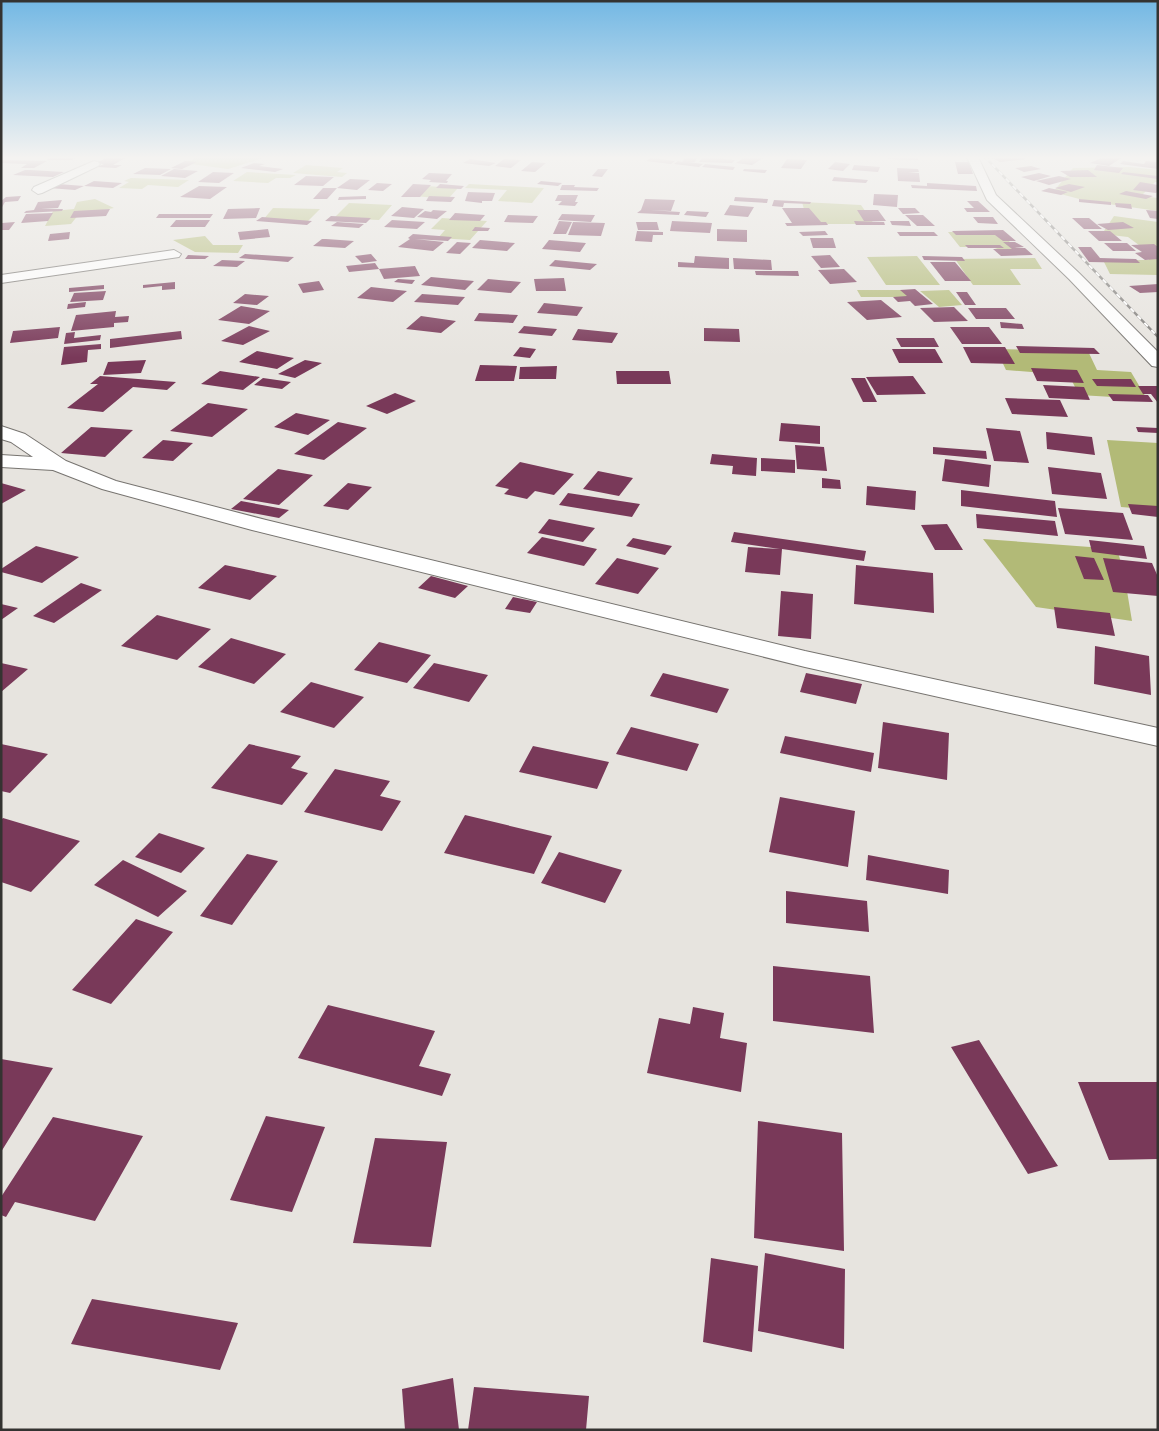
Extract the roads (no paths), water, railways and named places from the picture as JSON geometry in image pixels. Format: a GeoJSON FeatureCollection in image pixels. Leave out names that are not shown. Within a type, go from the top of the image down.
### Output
{"type":"FeatureCollection","features":[{"type":"Feature","properties":{"kind":"street"},"geometry":{"type":"LineString","coordinates":[[1019,224],[1074,276],[1157,362]]}},
{"type":"Feature","properties":{"kind":"street"},"geometry":{"type":"LineString","coordinates":[[1,279],[174,254]]}},
{"type":"Feature","properties":{"kind":"street"},"geometry":{"type":"LineString","coordinates":[[1,432],[18,438],[59,465],[109,486],[806,659],[1158,737]]}},
{"type":"Feature","properties":{"kind":"street"},"geometry":{"type":"LineString","coordinates":[[1,461],[59,465]]}},
{"type":"Feature","properties":{"kind":"railway"},"geometry":{"type":"LineString","coordinates":[[1049,224],[1158,337]]}}]}
